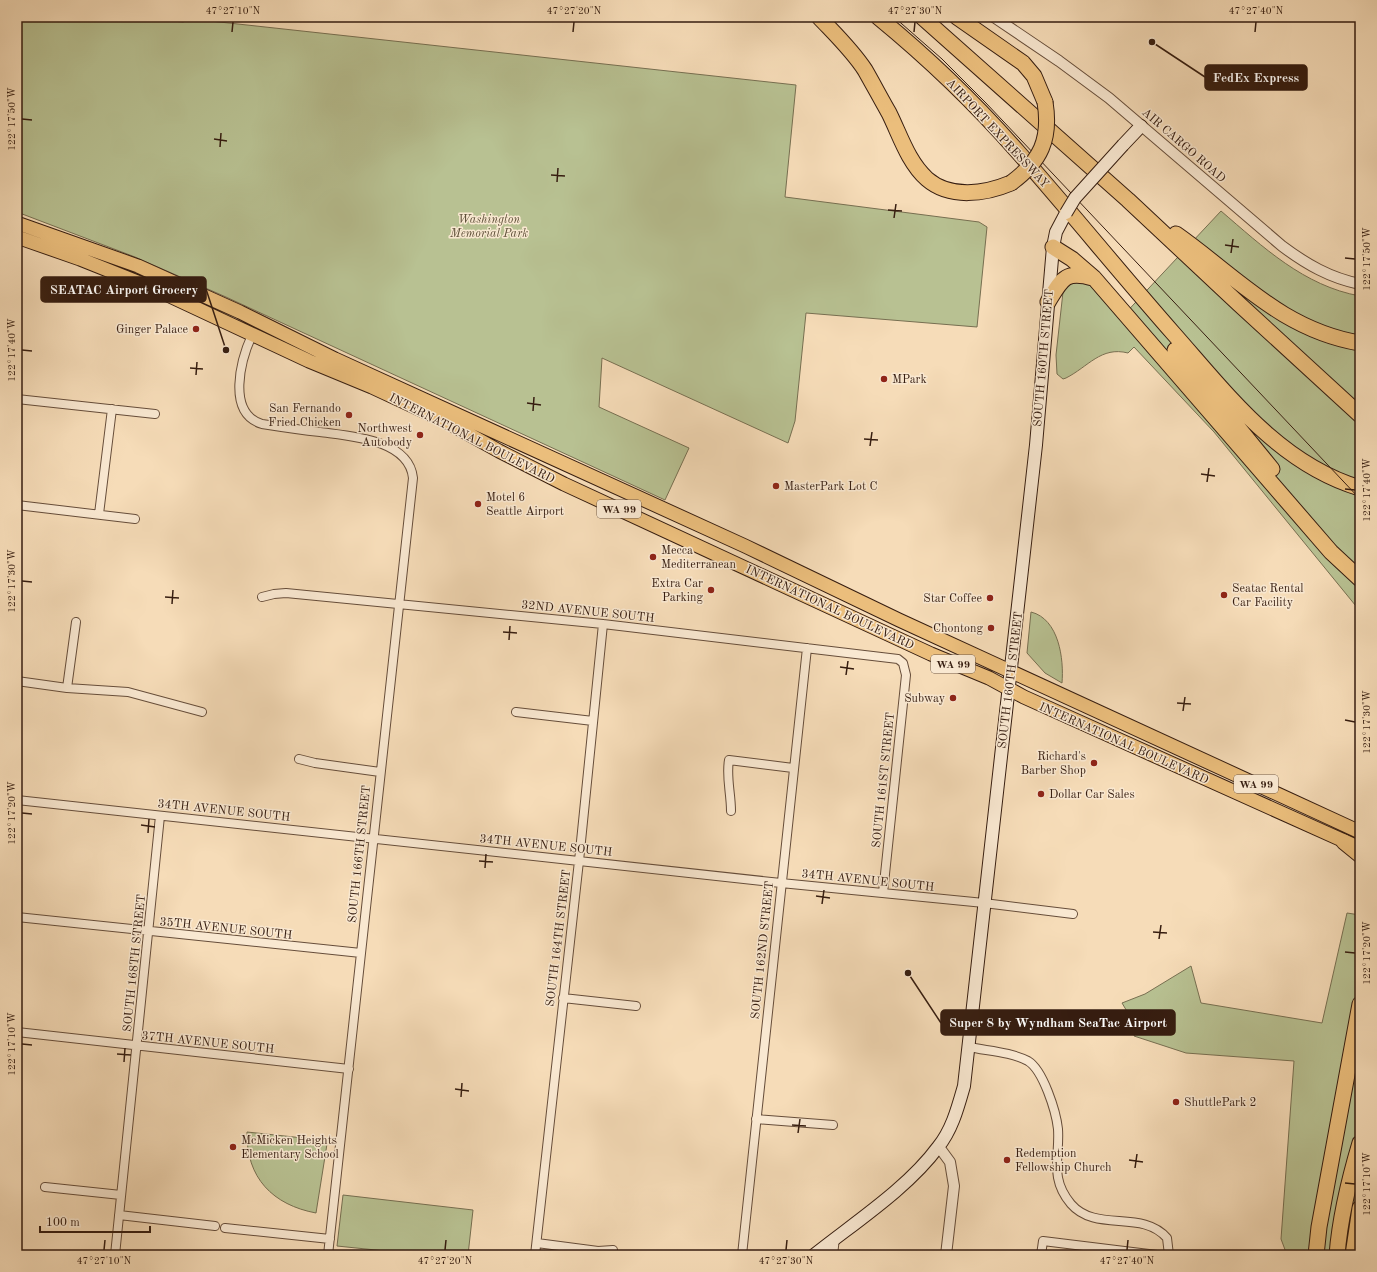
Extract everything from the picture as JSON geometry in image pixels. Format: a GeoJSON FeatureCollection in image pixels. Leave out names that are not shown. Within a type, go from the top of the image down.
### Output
{"type":"FeatureCollection","features":[{"type":"Feature","properties":{"kind":"highway"},"geometry":{"type":"LineString","coordinates":[[819,17],[844,42],[864,69],[888,112],[906,149],[917,168],[927,179],[936,185],[965,193],[995,190],[1011,183],[1032,166],[1042,149],[1046,133],[1047,119],[1045,102],[1034,76],[1023,63],[957,17]]}},
{"type":"Feature","properties":{"kind":"highway","name":"AIRPORT EXPRESSWAY"},"geometry":{"type":"LineString","coordinates":[[878,17],[923,55],[1018,151],[1108,259]]}},
{"type":"Feature","properties":{"kind":"highway"},"geometry":{"type":"LineString","coordinates":[[922,17],[1128,200],[1360,414]]}},
{"type":"Feature","properties":{"kind":"highway"},"geometry":{"type":"LineString","coordinates":[[1128,200],[1186,241],[1276,311],[1303,326],[1326,335],[1360,343]]}},
{"type":"Feature","properties":{"kind":"highway"},"geometry":{"type":"LineString","coordinates":[[1053,247],[1072,259],[1094,278],[1331,552],[1360,579]]}},
{"type":"Feature","properties":{"kind":"highway"},"geometry":{"type":"LineString","coordinates":[[1108,259],[1223,390],[1257,425],[1299,459],[1327,474],[1360,488]]}},
{"type":"Feature","properties":{"kind":"highway"},"geometry":{"type":"LineString","coordinates":[[1108,259],[1120,282],[1360,579]]}},
{"type":"Feature","properties":{"kind":"highway"},"geometry":{"type":"LineString","coordinates":[[1048,302],[1059,284],[1068,276],[1079,274],[1094,278]]}},
{"type":"Feature","properties":{"kind":"highway"},"geometry":{"type":"LineString","coordinates":[[1344,842],[1360,855]]}},
{"type":"Feature","properties":{"kind":"highway"},"geometry":{"type":"LineString","coordinates":[[1316,1255],[1319,1227],[1360,1004]]}},
{"type":"Feature","properties":{"kind":"highway"},"geometry":{"type":"LineString","coordinates":[[1337,1255],[1339,1230],[1360,1143]]}},
{"type":"Feature","properties":{"kind":"highway"},"geometry":{"type":"LineString","coordinates":[[1353,1255],[1360,1208]]}},
{"type":"Feature","properties":{"kind":"main road","name":"SOUTH 160TH STREET"},"geometry":{"type":"LineString","coordinates":[[814,1255],[913,1176],[939,1147],[958,1107],[964,1086],[969,1047],[1036,445],[1053,247],[1061,222],[1075,198],[1140,126]]}},
{"type":"Feature","properties":{"kind":"main road","name":"INTERNATIONAL BOULEVARD"},"geometry":{"type":"LineString","coordinates":[[17,223],[138,266],[240,312],[335,359],[745,546],[1360,832]]}},
{"type":"Feature","properties":{"kind":"main road","name":"INTERNATIONAL BOULEVARD"},"geometry":{"type":"LineString","coordinates":[[17,237],[80,259],[148,286],[252,335],[445,421],[499,452],[564,484],[931,654],[989,678],[1009,689],[1344,842],[1360,847]]}},
{"type":"Feature","properties":{"kind":"main road"},"geometry":{"type":"LineString","coordinates":[[252,335],[263,331],[287,335]]}},
{"type":"Feature","properties":{"kind":"street","name":"AIR CARGO ROAD"},"geometry":{"type":"LineString","coordinates":[[994,17],[1059,61],[1109,98],[1140,126],[1302,261],[1324,274],[1360,284]]}},
{"type":"Feature","properties":{"kind":"street","name":"SOUTH 166TH STREET"},"geometry":{"type":"LineString","coordinates":[[252,335],[246,346],[239,394],[244,411],[258,423],[362,438],[384,446],[405,458],[412,471],[413,483],[328,1255]]}},
{"type":"Feature","properties":{"kind":"street"},"geometry":{"type":"LineString","coordinates":[[17,399],[155,414]]}},
{"type":"Feature","properties":{"kind":"street"},"geometry":{"type":"LineString","coordinates":[[99,514],[112,409]]}},
{"type":"Feature","properties":{"kind":"street"},"geometry":{"type":"LineString","coordinates":[[17,506],[135,519]]}},
{"type":"Feature","properties":{"kind":"street","name":"32ND AVENUE SOUTH"},"geometry":{"type":"LineString","coordinates":[[262,597],[286,593],[603,624],[892,658],[903,663],[906,668]]}},
{"type":"Feature","properties":{"kind":"street"},"geometry":{"type":"LineString","coordinates":[[67,688],[76,622]]}},
{"type":"Feature","properties":{"kind":"street","name":"SOUTH 164TH STREET"},"geometry":{"type":"LineString","coordinates":[[535,1255],[579,861],[603,624]]}},
{"type":"Feature","properties":{"kind":"street","name":"SOUTH 162ND STREET"},"geometry":{"type":"LineString","coordinates":[[742,1255],[807,648]]}},
{"type":"Feature","properties":{"kind":"street","name":"SOUTH 161ST STREET"},"geometry":{"type":"LineString","coordinates":[[883,893],[906,668]]}},
{"type":"Feature","properties":{"kind":"street"},"geometry":{"type":"LineString","coordinates":[[17,682],[67,688],[128,692],[202,712]]}},
{"type":"Feature","properties":{"kind":"street"},"geometry":{"type":"LineString","coordinates":[[516,712],[594,721]]}},
{"type":"Feature","properties":{"kind":"street"},"geometry":{"type":"LineString","coordinates":[[299,759],[315,763],[380,772]]}},
{"type":"Feature","properties":{"kind":"street"},"geometry":{"type":"LineString","coordinates":[[731,811],[730,792],[726,775],[729,760],[793,768]]}},
{"type":"Feature","properties":{"kind":"street","name":"34TH AVENUE SOUTH"},"geometry":{"type":"LineString","coordinates":[[17,800],[781,883],[984,903],[1073,914]]}},
{"type":"Feature","properties":{"kind":"street","name":"SOUTH 168TH STREET"},"geometry":{"type":"LineString","coordinates":[[114,1255],[138,1046],[160,816]]}},
{"type":"Feature","properties":{"kind":"street","name":"35TH AVENUE SOUTH"},"geometry":{"type":"LineString","coordinates":[[17,917],[148,932],[361,953]]}},
{"type":"Feature","properties":{"kind":"street"},"geometry":{"type":"LineString","coordinates":[[563,998],[636,1006]]}},
{"type":"Feature","properties":{"kind":"street","name":"37TH AVENUE SOUTH"},"geometry":{"type":"LineString","coordinates":[[17,1032],[349,1069]]}},
{"type":"Feature","properties":{"kind":"street"},"geometry":{"type":"LineString","coordinates":[[969,1047],[1013,1056],[1027,1061],[1040,1072],[1058,1127],[1057,1176],[1065,1197],[1072,1205],[1085,1215],[1097,1219],[1148,1224],[1156,1228],[1167,1238],[1169,1255]]}},
{"type":"Feature","properties":{"kind":"street"},"geometry":{"type":"LineString","coordinates":[[756,1119],[833,1125]]}},
{"type":"Feature","properties":{"kind":"street"},"geometry":{"type":"LineString","coordinates":[[939,1147],[950,1162],[954,1186],[946,1255]]}},
{"type":"Feature","properties":{"kind":"street"},"geometry":{"type":"LineString","coordinates":[[45,1187],[122,1195]]}},
{"type":"Feature","properties":{"kind":"street"},"geometry":{"type":"LineString","coordinates":[[119,1215],[215,1226]]}},
{"type":"Feature","properties":{"kind":"street"},"geometry":{"type":"LineString","coordinates":[[225,1228],[330,1239]]}},
{"type":"Feature","properties":{"kind":"street"},"geometry":{"type":"LineString","coordinates":[[833,1255],[835,1238]]}},
{"type":"Feature","properties":{"kind":"street"},"geometry":{"type":"LineString","coordinates":[[1041,1255],[1043,1241],[1157,1255]]}},
{"type":"Feature","properties":{"kind":"street"},"geometry":{"type":"LineString","coordinates":[[536,1243],[598,1251],[613,1250]]}},
{"type":"Feature","properties":{"kind":"green space","name":"Washington Memorial Park"},"geometry":{"type":"Polygon","coordinates":[[[17,17],[129,17],[183,22],[192,19],[796,85],[785,197],[979,222],[987,227],[977,327],[806,313],[795,421],[788,443],[602,358],[599,407],[689,448],[665,500],[226,297],[135,257],[17,212],[17,17]]]}},
{"type":"Feature","properties":{"kind":"green space"},"geometry":{"type":"Polygon","coordinates":[[[1221,211],[1269,251],[1302,274],[1321,284],[1360,296],[1360,611],[1214,432],[1134,347],[1128,353],[1110,352],[1102,355],[1066,378],[1063,379],[1057,374],[1056,355],[1063,292],[1067,286],[1075,282],[1086,281],[1120,319],[1221,211]]]}},
{"type":"Feature","properties":{"kind":"green space"},"geometry":{"type":"Polygon","coordinates":[[[1031,612],[1040,616],[1054,631],[1058,641],[1062,663],[1062,683],[1045,673],[1027,653],[1031,612]]]}},
{"type":"Feature","properties":{"kind":"green space"},"geometry":{"type":"Polygon","coordinates":[[[1347,913],[1360,915],[1360,1255],[1305,1253],[1304,1255],[1287,1255],[1281,1239],[1294,1061],[1186,1053],[1134,1036],[1137,1028],[1122,1003],[1145,994],[1191,966],[1201,1003],[1322,1023],[1347,913]]]}},
{"type":"Feature","properties":{"kind":"green space"},"geometry":{"type":"Polygon","coordinates":[[[247,1132],[322,1140],[327,1144],[316,1213],[287,1203],[275,1196],[265,1187],[257,1176],[251,1163],[247,1132]]]}},
{"type":"Feature","properties":{"kind":"green space"},"geometry":{"type":"Polygon","coordinates":[[[343,1195],[473,1210],[468,1255],[395,1255],[395,1252],[337,1246],[343,1195]]]}},
{"type":"Feature","properties":{"kind":"tram line"},"geometry":{"type":"LineString","coordinates":[[894,17],[942,59],[986,103],[1360,499]]}},
{"type":"Feature","properties":{"kind":"place","name":"FedEx Express"},"geometry":{"type":"Point","coordinates":[1152,42]}},
{"type":"Feature","properties":{"kind":"place","name":"Ginger Palace"},"geometry":{"type":"Point","coordinates":[196,329]}},
{"type":"Feature","properties":{"kind":"place","name":"SEATAC Airport Grocery"},"geometry":{"type":"Point","coordinates":[226,350]}},
{"type":"Feature","properties":{"kind":"place","name":"MPark"},"geometry":{"type":"Point","coordinates":[884,379]}},
{"type":"Feature","properties":{"kind":"place","name":"San Fernando Fried Chicken"},"geometry":{"type":"Point","coordinates":[349,415]}},
{"type":"Feature","properties":{"kind":"place","name":"Northwest Autobody"},"geometry":{"type":"Point","coordinates":[420,435]}},
{"type":"Feature","properties":{"kind":"place","name":"MasterPark Lot C"},"geometry":{"type":"Point","coordinates":[776,486]}},
{"type":"Feature","properties":{"kind":"place","name":"Motel 6 Seattle Airport"},"geometry":{"type":"Point","coordinates":[478,504]}},
{"type":"Feature","properties":{"kind":"place","name":"Mecca Mediterranean"},"geometry":{"type":"Point","coordinates":[653,557]}},
{"type":"Feature","properties":{"kind":"place","name":"Extra Car Parking"},"geometry":{"type":"Point","coordinates":[711,590]}},
{"type":"Feature","properties":{"kind":"place","name":"Seatac Rental Car Facility"},"geometry":{"type":"Point","coordinates":[1224,595]}},
{"type":"Feature","properties":{"kind":"place","name":"Star Coffee"},"geometry":{"type":"Point","coordinates":[990,598]}},
{"type":"Feature","properties":{"kind":"place","name":"Chontong"},"geometry":{"type":"Point","coordinates":[991,628]}},
{"type":"Feature","properties":{"kind":"place","name":"Subway"},"geometry":{"type":"Point","coordinates":[953,698]}},
{"type":"Feature","properties":{"kind":"place","name":"Richard's Barber Shop"},"geometry":{"type":"Point","coordinates":[1094,763]}},
{"type":"Feature","properties":{"kind":"place","name":"Dollar Car Sales"},"geometry":{"type":"Point","coordinates":[1041,794]}},
{"type":"Feature","properties":{"kind":"place","name":"Super 8 by Wyndham SeaTac Airport"},"geometry":{"type":"Point","coordinates":[908,973]}},
{"type":"Feature","properties":{"kind":"place","name":"ShuttlePark 2"},"geometry":{"type":"Point","coordinates":[1176,1102]}},
{"type":"Feature","properties":{"kind":"place","name":"McMicken Heights Elementary School"},"geometry":{"type":"Point","coordinates":[233,1147]}},
{"type":"Feature","properties":{"kind":"place","name":"Redemption Fellowship Church"},"geometry":{"type":"Point","coordinates":[1007,1160]}}]}
